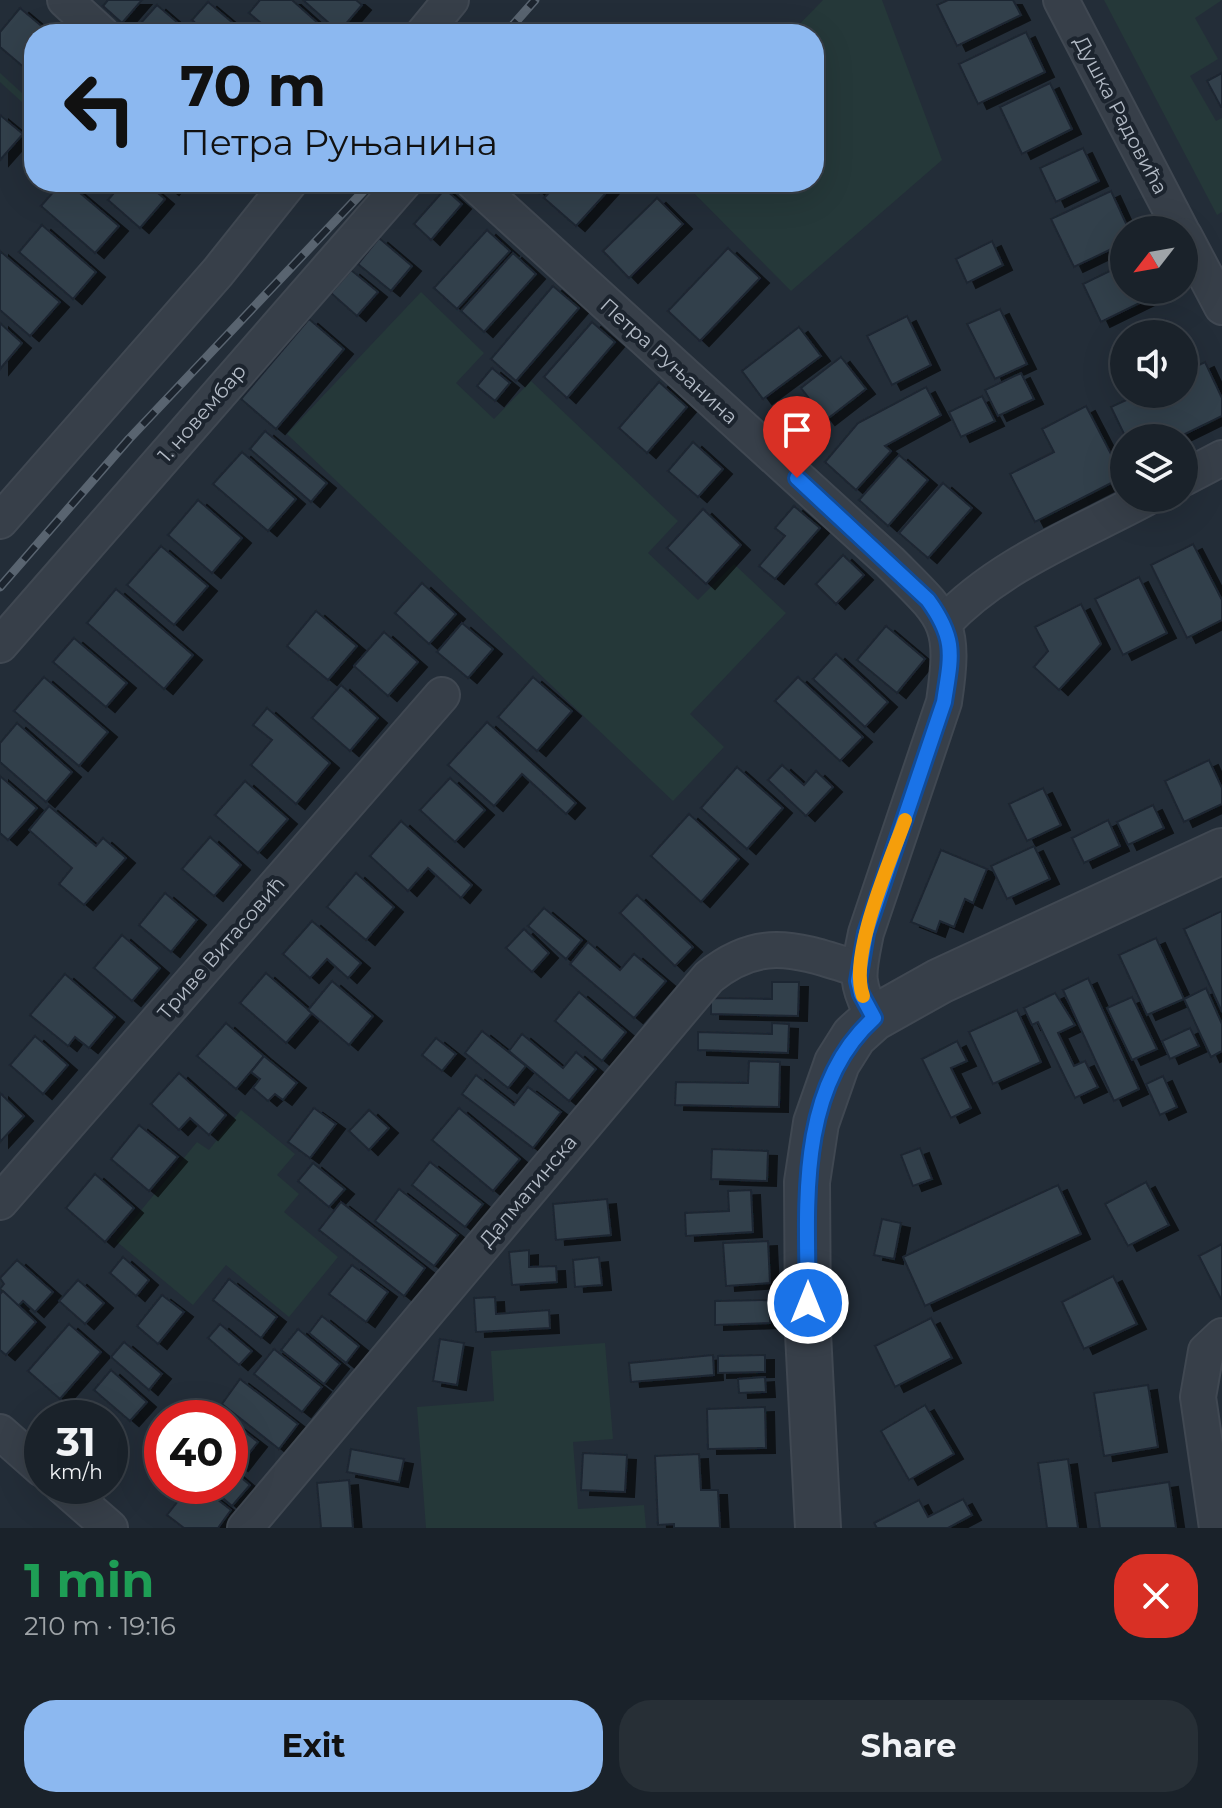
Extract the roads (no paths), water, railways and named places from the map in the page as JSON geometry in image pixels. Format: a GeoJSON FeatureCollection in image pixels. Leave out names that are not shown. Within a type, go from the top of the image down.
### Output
{"type":"FeatureCollection","features":[{"type":"Feature","properties":{"kind":"street"},"geometry":{"type":"LineString","coordinates":[[65,0],[91,24]]}},
{"type":"Feature","properties":{"kind":"street"},"geometry":{"type":"LineString","coordinates":[[431,24],[451,0]]}},
{"type":"Feature","properties":{"kind":"street","name":"Душка Радовића"},"geometry":{"type":"LineString","coordinates":[[1061,0],[1175,216]]}},
{"type":"Feature","properties":{"kind":"street"},"geometry":{"type":"LineString","coordinates":[[0,521],[218,272],[273,192]]}},
{"type":"Feature","properties":{"kind":"street","name":"1. новембар"},"geometry":{"type":"LineString","coordinates":[[0,645],[395,192]]}},
{"type":"Feature","properties":{"kind":"street","name":"Петра Руњанина"},"geometry":{"type":"LineString","coordinates":[[484,192],[890,562],[928,600],[944,623],[949,638],[950,664],[944,702],[866,933],[859,969],[861,994],[874,1018]]}},
{"type":"Feature","properties":{"kind":"street","name":"Душка Радовића"},"geometry":{"type":"LineString","coordinates":[[1198,261],[1222,307]]}},
{"type":"Feature","properties":{"kind":"street"},"geometry":{"type":"LineString","coordinates":[[1198,471],[1222,458]]}},
{"type":"Feature","properties":{"kind":"street"},"geometry":{"type":"LineString","coordinates":[[944,623],[971,595],[996,577],[1119,512]]}},
{"type":"Feature","properties":{"kind":"street","name":"Триве Витасовић"},"geometry":{"type":"LineString","coordinates":[[0,1202],[442,695]]}},
{"type":"Feature","properties":{"kind":"street"},"geometry":{"type":"LineString","coordinates":[[818,1528],[808,1333],[807,1182],[816,1123],[837,1063],[854,1036],[874,1018],[940,981],[1222,851]]}},
{"type":"Feature","properties":{"kind":"street","name":"Далматинска"},"geometry":{"type":"LineString","coordinates":[[245,1528],[709,977],[737,958],[773,948],[792,949],[859,969]]}},
{"type":"Feature","properties":{"kind":"street"},"geometry":{"type":"LineString","coordinates":[[1217,1528],[1198,1397],[1206,1351],[1222,1336]]}},
{"type":"Feature","properties":{"kind":"street"},"geometry":{"type":"LineString","coordinates":[[0,1432],[24,1453]]}},
{"type":"Feature","properties":{"kind":"street"},"geometry":{"type":"LineString","coordinates":[[83,1504],[110,1528]]}},
{"type":"Feature","properties":{"kind":"railway"},"geometry":{"type":"LineString","coordinates":[[514,24],[535,0]]}},
{"type":"Feature","properties":{"kind":"railway"},"geometry":{"type":"LineString","coordinates":[[0,587],[129,439],[363,192]]}}]}
